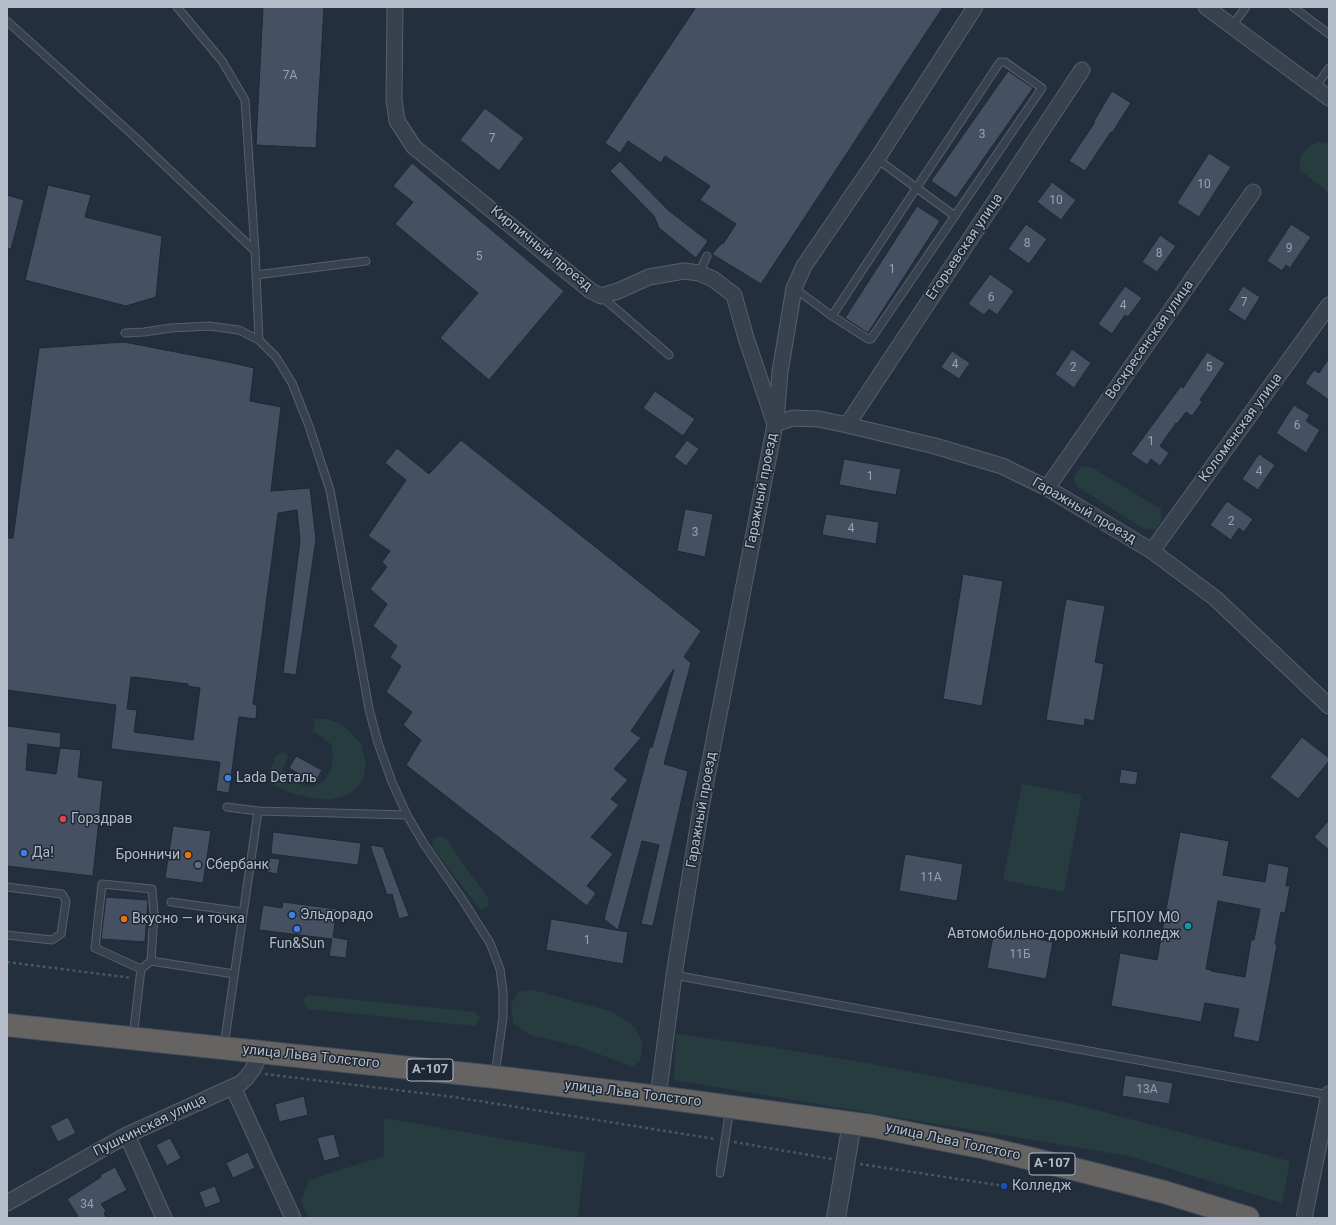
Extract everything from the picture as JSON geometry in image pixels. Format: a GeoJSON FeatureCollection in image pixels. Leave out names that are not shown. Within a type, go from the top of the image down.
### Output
{"type":"FeatureCollection","features":[{"type":"Feature","properties":{"kind":"highway","name":"улица Льва Толстого"},"geometry":{"type":"LineString","coordinates":[[7,1026],[258,1051],[495,1077],[852,1123],[986,1148],[1078,1170],[1197,1207],[1248,1218]]}},
{"type":"Feature","properties":{"kind":"street","name":"Кирпичный проезд"},"geometry":{"type":"LineString","coordinates":[[395,7],[394,100],[397,121],[414,147],[591,291],[601,296],[618,291],[649,277],[684,271],[699,272],[714,279],[734,295],[746,338],[776,424]]}},
{"type":"Feature","properties":{"kind":"street"},"geometry":{"type":"LineString","coordinates":[[776,424],[780,372],[794,288],[804,266],[877,159],[975,7]]}},
{"type":"Feature","properties":{"kind":"street"},"geometry":{"type":"LineString","coordinates":[[1206,7],[1329,98]]}},
{"type":"Feature","properties":{"kind":"street","name":"Егорьевская улица"},"geometry":{"type":"LineString","coordinates":[[847,425],[1082,70]]}},
{"type":"Feature","properties":{"kind":"street","name":"Воскресенская улица"},"geometry":{"type":"LineString","coordinates":[[1047,488],[1253,192]]}},
{"type":"Feature","properties":{"kind":"street","name":"Коломенская улица"},"geometry":{"type":"LineString","coordinates":[[1152,551],[1329,305]]}},
{"type":"Feature","properties":{"kind":"street","name":"Гаражный проезд"},"geometry":{"type":"LineString","coordinates":[[658,1097],[674,975],[701,808],[776,424],[793,418],[819,419],[847,425],[935,446],[1002,466],[1047,488],[1152,551],[1215,598],[1329,706]]}},
{"type":"Feature","properties":{"kind":"street","name":"Пушкинская улица"},"geometry":{"type":"LineString","coordinates":[[7,1203],[127,1135],[233,1087],[244,1080],[251,1072],[257,1061],[258,1051]]}},
{"type":"Feature","properties":{"kind":"street"},"geometry":{"type":"LineString","coordinates":[[233,1087],[293,1218]]}},
{"type":"Feature","properties":{"kind":"street"},"geometry":{"type":"LineString","coordinates":[[1304,1218],[1329,1095]]}},
{"type":"Feature","properties":{"kind":"street"},"geometry":{"type":"LineString","coordinates":[[836,1218],[852,1123]]}},
{"type":"Feature","properties":{"kind":"street"},"geometry":{"type":"LineString","coordinates":[[127,1135],[164,1218]]}},
{"type":"Feature","properties":{"kind":"lane"},"geometry":{"type":"LineString","coordinates":[[177,7],[222,61],[245,100],[255,251],[258,340]]}},
{"type":"Feature","properties":{"kind":"lane"},"geometry":{"type":"LineString","coordinates":[[1232,26],[1246,7]]}},
{"type":"Feature","properties":{"kind":"lane"},"geometry":{"type":"LineString","coordinates":[[1293,7],[1329,34]]}},
{"type":"Feature","properties":{"kind":"lane"},"geometry":{"type":"LineString","coordinates":[[7,21],[136,138],[255,251]]}},
{"type":"Feature","properties":{"kind":"lane"},"geometry":{"type":"LineString","coordinates":[[794,288],[832,316],[868,339],[871,339],[1042,88],[1005,62],[1000,62],[832,316]]}},
{"type":"Feature","properties":{"kind":"lane"},"geometry":{"type":"LineString","coordinates":[[1315,88],[1329,68]]}},
{"type":"Feature","properties":{"kind":"lane"},"geometry":{"type":"LineString","coordinates":[[877,159],[955,216]]}},
{"type":"Feature","properties":{"kind":"lane"},"geometry":{"type":"LineString","coordinates":[[699,272],[707,256]]}},
{"type":"Feature","properties":{"kind":"lane"},"geometry":{"type":"LineString","coordinates":[[256,276],[366,261]]}},
{"type":"Feature","properties":{"kind":"lane"},"geometry":{"type":"LineString","coordinates":[[601,296],[669,355]]}},
{"type":"Feature","properties":{"kind":"lane"},"geometry":{"type":"LineString","coordinates":[[125,333],[170,328],[209,326],[239,330],[258,340],[276,357],[292,382],[309,426],[330,490],[369,709],[378,743],[392,782],[407,815],[424,844],[490,943],[500,969],[503,992],[502,1017],[495,1077]]}},
{"type":"Feature","properties":{"kind":"lane"},"geometry":{"type":"LineString","coordinates":[[227,807],[258,811],[407,815]]}},
{"type":"Feature","properties":{"kind":"lane"},"geometry":{"type":"LineString","coordinates":[[224,1048],[258,811]]}},
{"type":"Feature","properties":{"kind":"lane"},"geometry":{"type":"LineString","coordinates":[[140,969],[95,948],[102,884],[152,889],[154,913],[151,961]]}},
{"type":"Feature","properties":{"kind":"lane"},"geometry":{"type":"LineString","coordinates":[[7,887],[62,894],[66,901],[62,934],[52,940],[7,935]]}},
{"type":"Feature","properties":{"kind":"lane"},"geometry":{"type":"LineString","coordinates":[[171,902],[243,912]]}},
{"type":"Feature","properties":{"kind":"lane"},"geometry":{"type":"LineString","coordinates":[[140,969],[151,961],[234,974]]}},
{"type":"Feature","properties":{"kind":"lane"},"geometry":{"type":"LineString","coordinates":[[132,1039],[140,969]]}},
{"type":"Feature","properties":{"kind":"lane"},"geometry":{"type":"LineString","coordinates":[[674,975],[1329,1095]]}},
{"type":"Feature","properties":{"kind":"lane"},"geometry":{"type":"LineString","coordinates":[[720,1173],[730,1107]]}},
{"type":"Feature","properties":{"kind":"path"},"geometry":{"type":"LineString","coordinates":[[7,962],[140,979]]}},
{"type":"Feature","properties":{"kind":"path"},"geometry":{"type":"LineString","coordinates":[[251,1072],[454,1097],[1004,1186]]}},
{"type":"Feature","properties":{"kind":"green space"},"geometry":{"type":"Polygon","coordinates":[[[1318,142],[1329,144],[1329,193],[1300,170],[1300,156],[1308,147],[1318,142]]]}},
{"type":"Feature","properties":{"kind":"green space"},"geometry":{"type":"Polygon","coordinates":[[[1084,466],[1093,468],[1161,509],[1161,521],[1156,530],[1144,529],[1076,486],[1074,477],[1078,470],[1084,466]]]}},
{"type":"Feature","properties":{"kind":"green space"},"geometry":{"type":"Polygon","coordinates":[[[315,719],[327,719],[338,723],[347,729],[361,744],[366,763],[364,777],[349,795],[330,800],[311,798],[290,793],[274,785],[269,772],[276,755],[283,752],[289,756],[282,770],[285,777],[302,785],[313,787],[324,781],[331,769],[333,758],[332,745],[313,731],[315,719]]]}},
{"type":"Feature","properties":{"kind":"green space"},"geometry":{"type":"Polygon","coordinates":[[[1022,784],[1082,795],[1064,892],[1003,880],[1022,784]]]}},
{"type":"Feature","properties":{"kind":"green space"},"geometry":{"type":"Polygon","coordinates":[[[438,836],[446,839],[489,900],[488,906],[483,909],[478,907],[432,847],[433,839],[438,836]]]}},
{"type":"Feature","properties":{"kind":"green space"},"geometry":{"type":"Polygon","coordinates":[[[534,990],[613,1012],[635,1027],[643,1044],[640,1061],[632,1067],[581,1047],[530,1035],[513,1023],[511,1004],[519,992],[534,990]]]}},
{"type":"Feature","properties":{"kind":"green space"},"geometry":{"type":"Polygon","coordinates":[[[308,995],[475,1012],[480,1018],[474,1026],[308,1009],[302,1000],[308,995]]]}},
{"type":"Feature","properties":{"kind":"green space"},"geometry":{"type":"Polygon","coordinates":[[[676,1034],[764,1046],[872,1064],[1069,1103],[1290,1161],[1282,1203],[1128,1156],[674,1080],[676,1034]]]}},
{"type":"Feature","properties":{"kind":"green space"},"geometry":{"type":"Polygon","coordinates":[[[384,1118],[585,1153],[578,1218],[309,1218],[301,1201],[309,1180],[384,1156],[384,1118]]]}},
{"type":"Feature","properties":{"kind":"building"},"geometry":{"type":"Polygon","coordinates":[[[263,7],[324,7],[316,148],[256,145],[263,7]]]}},
{"type":"Feature","properties":{"kind":"building"},"geometry":{"type":"Polygon","coordinates":[[[696,7],[943,7],[761,284],[712,254],[722,243],[723,244],[736,224],[700,200],[710,186],[665,156],[661,163],[628,141],[620,153],[605,143],[696,7]]]}},
{"type":"Feature","properties":{"kind":"building"},"geometry":{"type":"Polygon","coordinates":[[[1008,71],[1033,88],[956,198],[931,181],[1008,71]]]}},
{"type":"Feature","properties":{"kind":"building"},"geometry":{"type":"Polygon","coordinates":[[[1112,91],[1131,103],[1085,171],[1069,161],[1095,122],[1094,121],[1112,91]]]}},
{"type":"Feature","properties":{"kind":"building"},"geometry":{"type":"Polygon","coordinates":[[[485,108],[524,138],[499,171],[460,140],[485,108]]]}},
{"type":"Feature","properties":{"kind":"building"},"geometry":{"type":"Polygon","coordinates":[[[1209,153],[1231,167],[1199,217],[1177,203],[1209,153]]]}},
{"type":"Feature","properties":{"kind":"building"},"geometry":{"type":"Polygon","coordinates":[[[620,161],[668,210],[708,241],[696,258],[659,228],[654,216],[610,171],[620,161]]]}},
{"type":"Feature","properties":{"kind":"building"},"geometry":{"type":"Polygon","coordinates":[[[412,163],[564,291],[489,380],[440,338],[478,293],[395,224],[413,202],[393,186],[412,163]]]}},
{"type":"Feature","properties":{"kind":"building"},"geometry":{"type":"Polygon","coordinates":[[[1052,182],[1076,200],[1061,220],[1037,202],[1052,182]]]}},
{"type":"Feature","properties":{"kind":"building"},"geometry":{"type":"Polygon","coordinates":[[[48,185],[91,195],[85,217],[162,236],[156,297],[126,306],[25,280],[48,185]]]}},
{"type":"Feature","properties":{"kind":"building"},"geometry":{"type":"Polygon","coordinates":[[[7,195],[24,200],[11,249],[7,248],[7,195]]]}},
{"type":"Feature","properties":{"kind":"building"},"geometry":{"type":"Polygon","coordinates":[[[917,206],[940,221],[868,333],[845,318],[917,206]]]}},
{"type":"Feature","properties":{"kind":"building"},"geometry":{"type":"Polygon","coordinates":[[[1026,224],[1047,239],[1029,264],[1008,249],[1026,224]]]}},
{"type":"Feature","properties":{"kind":"building"},"geometry":{"type":"Polygon","coordinates":[[[1291,224],[1311,237],[1290,268],[1286,265],[1282,271],[1267,261],[1291,224]]]}},
{"type":"Feature","properties":{"kind":"building"},"geometry":{"type":"Polygon","coordinates":[[[1160,235],[1176,246],[1157,272],[1142,262],[1160,235]]]}},
{"type":"Feature","properties":{"kind":"building"},"geometry":{"type":"Polygon","coordinates":[[[990,274],[1014,291],[997,315],[989,309],[984,315],[968,304],[990,274]]]}},
{"type":"Feature","properties":{"kind":"building"},"geometry":{"type":"Polygon","coordinates":[[[1125,286],[1142,298],[1128,317],[1125,315],[1112,334],[1098,324],[1125,286]]]}},
{"type":"Feature","properties":{"kind":"building"},"geometry":{"type":"Polygon","coordinates":[[[1243,286],[1260,297],[1245,321],[1228,310],[1243,286]]]}},
{"type":"Feature","properties":{"kind":"building"},"geometry":{"type":"Polygon","coordinates":[[[124,342],[254,368],[250,401],[281,407],[271,491],[310,488],[316,539],[296,675],[283,673],[300,541],[297,510],[278,513],[253,704],[257,705],[256,719],[239,717],[229,793],[216,791],[219,762],[111,749],[116,705],[7,690],[7,538],[13,538],[39,348],[124,342]],[[131,677],[127,709],[137,710],[134,732],[193,740],[200,688],[188,686],[188,684],[131,677]]]}},
{"type":"Feature","properties":{"kind":"building"},"geometry":{"type":"Polygon","coordinates":[[[1072,349],[1091,363],[1074,388],[1055,374],[1072,349]]]}},
{"type":"Feature","properties":{"kind":"building"},"geometry":{"type":"Polygon","coordinates":[[[952,351],[970,363],[959,379],[941,367],[952,351]]]}},
{"type":"Feature","properties":{"kind":"building"},"geometry":{"type":"Polygon","coordinates":[[[1207,352],[1225,363],[1200,400],[1202,402],[1192,416],[1186,412],[1177,424],[1176,423],[1160,446],[1169,453],[1160,466],[1151,459],[1147,465],[1131,454],[1181,386],[1183,388],[1207,352]]]}},
{"type":"Feature","properties":{"kind":"building"},"geometry":{"type":"Polygon","coordinates":[[[1329,358],[1329,400],[1305,383],[1314,370],[1319,373],[1329,358]]]}},
{"type":"Feature","properties":{"kind":"building"},"geometry":{"type":"Polygon","coordinates":[[[655,391],[695,419],[683,436],[643,408],[655,391]]]}},
{"type":"Feature","properties":{"kind":"building"},"geometry":{"type":"Polygon","coordinates":[[[1294,405],[1310,415],[1306,421],[1320,430],[1306,453],[1276,433],[1294,405]]]}},
{"type":"Feature","properties":{"kind":"building"},"geometry":{"type":"Polygon","coordinates":[[[461,440],[701,631],[684,657],[691,663],[664,764],[688,771],[653,926],[641,924],[659,845],[642,841],[618,930],[604,919],[650,746],[652,748],[674,669],[631,731],[641,738],[614,769],[628,780],[611,799],[619,805],[591,837],[613,854],[587,886],[596,893],[587,906],[406,765],[421,740],[403,725],[412,712],[386,692],[401,666],[390,657],[397,646],[373,626],[387,604],[370,589],[387,567],[382,562],[390,551],[368,536],[406,480],[385,463],[397,448],[429,474],[461,440]]]}},
{"type":"Feature","properties":{"kind":"building"},"geometry":{"type":"Polygon","coordinates":[[[687,440],[699,449],[686,466],[674,457],[687,440]]]}},
{"type":"Feature","properties":{"kind":"building"},"geometry":{"type":"Polygon","coordinates":[[[1259,454],[1275,465],[1258,490],[1242,479],[1259,454]]]}},
{"type":"Feature","properties":{"kind":"building"},"geometry":{"type":"Polygon","coordinates":[[[844,459],[901,469],[896,495],[839,485],[844,459]]]}},
{"type":"Feature","properties":{"kind":"building"},"geometry":{"type":"Polygon","coordinates":[[[1227,501],[1253,519],[1244,532],[1239,528],[1231,540],[1210,525],[1227,501]]]}},
{"type":"Feature","properties":{"kind":"building"},"geometry":{"type":"Polygon","coordinates":[[[685,509],[713,514],[705,557],[677,551],[685,509]]]}},
{"type":"Feature","properties":{"kind":"building"},"geometry":{"type":"Polygon","coordinates":[[[826,514],[879,522],[876,544],[822,535],[826,514]]]}},
{"type":"Feature","properties":{"kind":"building"},"geometry":{"type":"Polygon","coordinates":[[[963,574],[1003,581],[982,706],[943,699],[963,574]]]}},
{"type":"Feature","properties":{"kind":"building"},"geometry":{"type":"Polygon","coordinates":[[[1066,599],[1105,606],[1095,662],[1104,664],[1094,721],[1085,719],[1084,726],[1046,720],[1066,599]]]}},
{"type":"Feature","properties":{"kind":"building"},"geometry":{"type":"Polygon","coordinates":[[[7,726],[61,733],[60,748],[81,750],[78,777],[103,781],[93,876],[7,866],[7,726]],[[28,744],[26,770],[56,774],[60,748],[28,744]]]}},
{"type":"Feature","properties":{"kind":"building"},"geometry":{"type":"Polygon","coordinates":[[[1302,737],[1329,758],[1329,761],[1298,799],[1270,777],[1302,737]]]}},
{"type":"Feature","properties":{"kind":"building"},"geometry":{"type":"Polygon","coordinates":[[[296,756],[322,770],[315,783],[289,768],[296,756]]]}},
{"type":"Feature","properties":{"kind":"building"},"geometry":{"type":"Polygon","coordinates":[[[1121,769],[1138,772],[1136,785],[1119,783],[1121,769]]]}},
{"type":"Feature","properties":{"kind":"building"},"geometry":{"type":"Polygon","coordinates":[[[1329,820],[1329,850],[1314,837],[1329,820]]]}},
{"type":"Feature","properties":{"kind":"building","name":"Бронничи"},"geometry":{"type":"Polygon","coordinates":[[[173,826],[211,831],[203,883],[165,878],[173,826]]]}},
{"type":"Feature","properties":{"kind":"building"},"geometry":{"type":"Polygon","coordinates":[[[273,832],[361,843],[358,865],[271,854],[273,832]]]}},
{"type":"Feature","properties":{"kind":"building","name":"ГБПОУ МО Автомобильно-дорожный колледж"},"geometry":{"type":"Polygon","coordinates":[[[1180,832],[1229,841],[1223,875],[1265,882],[1268,863],[1289,867],[1286,886],[1290,886],[1285,913],[1281,912],[1275,944],[1277,945],[1259,1042],[1233,1037],[1239,1009],[1205,1003],[1201,1022],[1111,1006],[1120,953],[1157,960],[1180,832]],[[1218,901],[1206,969],[1245,977],[1251,940],[1254,940],[1260,909],[1218,901]]]}},
{"type":"Feature","properties":{"kind":"building"},"geometry":{"type":"Polygon","coordinates":[[[370,845],[383,847],[409,916],[399,919],[392,894],[387,895],[370,845]]]}},
{"type":"Feature","properties":{"kind":"building"},"geometry":{"type":"Polygon","coordinates":[[[905,854],[963,864],[957,901],[899,891],[905,854]]]}},
{"type":"Feature","properties":{"kind":"building"},"geometry":{"type":"Polygon","coordinates":[[[269,858],[280,859],[277,874],[267,872],[269,858]]]}},
{"type":"Feature","properties":{"kind":"building","name":"Вкусно — и точка"},"geometry":{"type":"Polygon","coordinates":[[[106,897],[148,900],[145,942],[101,939],[106,897]]]}},
{"type":"Feature","properties":{"kind":"building"},"geometry":{"type":"Polygon","coordinates":[[[283,902],[337,909],[333,937],[348,940],[346,958],[329,956],[332,939],[259,930],[263,905],[282,908],[283,902]]]}},
{"type":"Feature","properties":{"kind":"building"},"geometry":{"type":"Polygon","coordinates":[[[551,919],[628,932],[623,964],[546,950],[551,919]]]}},
{"type":"Feature","properties":{"kind":"building"},"geometry":{"type":"Polygon","coordinates":[[[994,931],[1053,942],[1046,979],[987,968],[994,931]]]}},
{"type":"Feature","properties":{"kind":"building"},"geometry":{"type":"Polygon","coordinates":[[[1125,1075],[1173,1083],[1169,1104],[1122,1096],[1125,1075]]]}},
{"type":"Feature","properties":{"kind":"building"},"geometry":{"type":"Polygon","coordinates":[[[304,1096],[308,1115],[279,1122],[275,1104],[304,1096]]]}},
{"type":"Feature","properties":{"kind":"building"},"geometry":{"type":"Polygon","coordinates":[[[68,1117],[76,1133],[58,1142],[50,1126],[68,1117]]]}},
{"type":"Feature","properties":{"kind":"building"},"geometry":{"type":"Polygon","coordinates":[[[334,1134],[340,1157],[324,1161],[317,1138],[334,1134]]]}},
{"type":"Feature","properties":{"kind":"building"},"geometry":{"type":"Polygon","coordinates":[[[170,1138],[181,1158],[167,1166],[156,1145],[170,1138]]]}},
{"type":"Feature","properties":{"kind":"building"},"geometry":{"type":"Polygon","coordinates":[[[248,1152],[255,1168],[233,1178],[226,1163],[248,1152]]]}},
{"type":"Feature","properties":{"kind":"building"},"geometry":{"type":"Polygon","coordinates":[[[115,1167],[127,1190],[101,1204],[106,1211],[104,1213],[106,1218],[79,1218],[67,1199],[101,1177],[100,1175],[115,1167]]]}},
{"type":"Feature","properties":{"kind":"building"},"geometry":{"type":"Polygon","coordinates":[[[215,1186],[221,1202],[205,1208],[199,1192],[215,1186]]]}},
{"type":"Feature","properties":{"kind":"place","name":"Lada Dеталь"},"geometry":{"type":"Point","coordinates":[228,778]}},
{"type":"Feature","properties":{"kind":"place","name":"Горздрав"},"geometry":{"type":"Point","coordinates":[63,819]}},
{"type":"Feature","properties":{"kind":"place","name":"Да!"},"geometry":{"type":"Point","coordinates":[24,853]}},
{"type":"Feature","properties":{"kind":"place","name":"Бронничи"},"geometry":{"type":"Point","coordinates":[188,855]}},
{"type":"Feature","properties":{"kind":"place","name":"Сбербанк"},"geometry":{"type":"Point","coordinates":[198,865]}},
{"type":"Feature","properties":{"kind":"place","name":"Эльдорадо"},"geometry":{"type":"Point","coordinates":[292,915]}},
{"type":"Feature","properties":{"kind":"place","name":"Вкусно — и точка"},"geometry":{"type":"Point","coordinates":[124,919]}},
{"type":"Feature","properties":{"kind":"place","name":"ГБПОУ МО Автомобильно-дорожный колледж"},"geometry":{"type":"Point","coordinates":[1188,926]}},
{"type":"Feature","properties":{"kind":"place","name":"Fun&Sun"},"geometry":{"type":"Point","coordinates":[297,929]}},
{"type":"Feature","properties":{"kind":"place","name":"Колледж"},"geometry":{"type":"Point","coordinates":[1004,1186]}}]}
